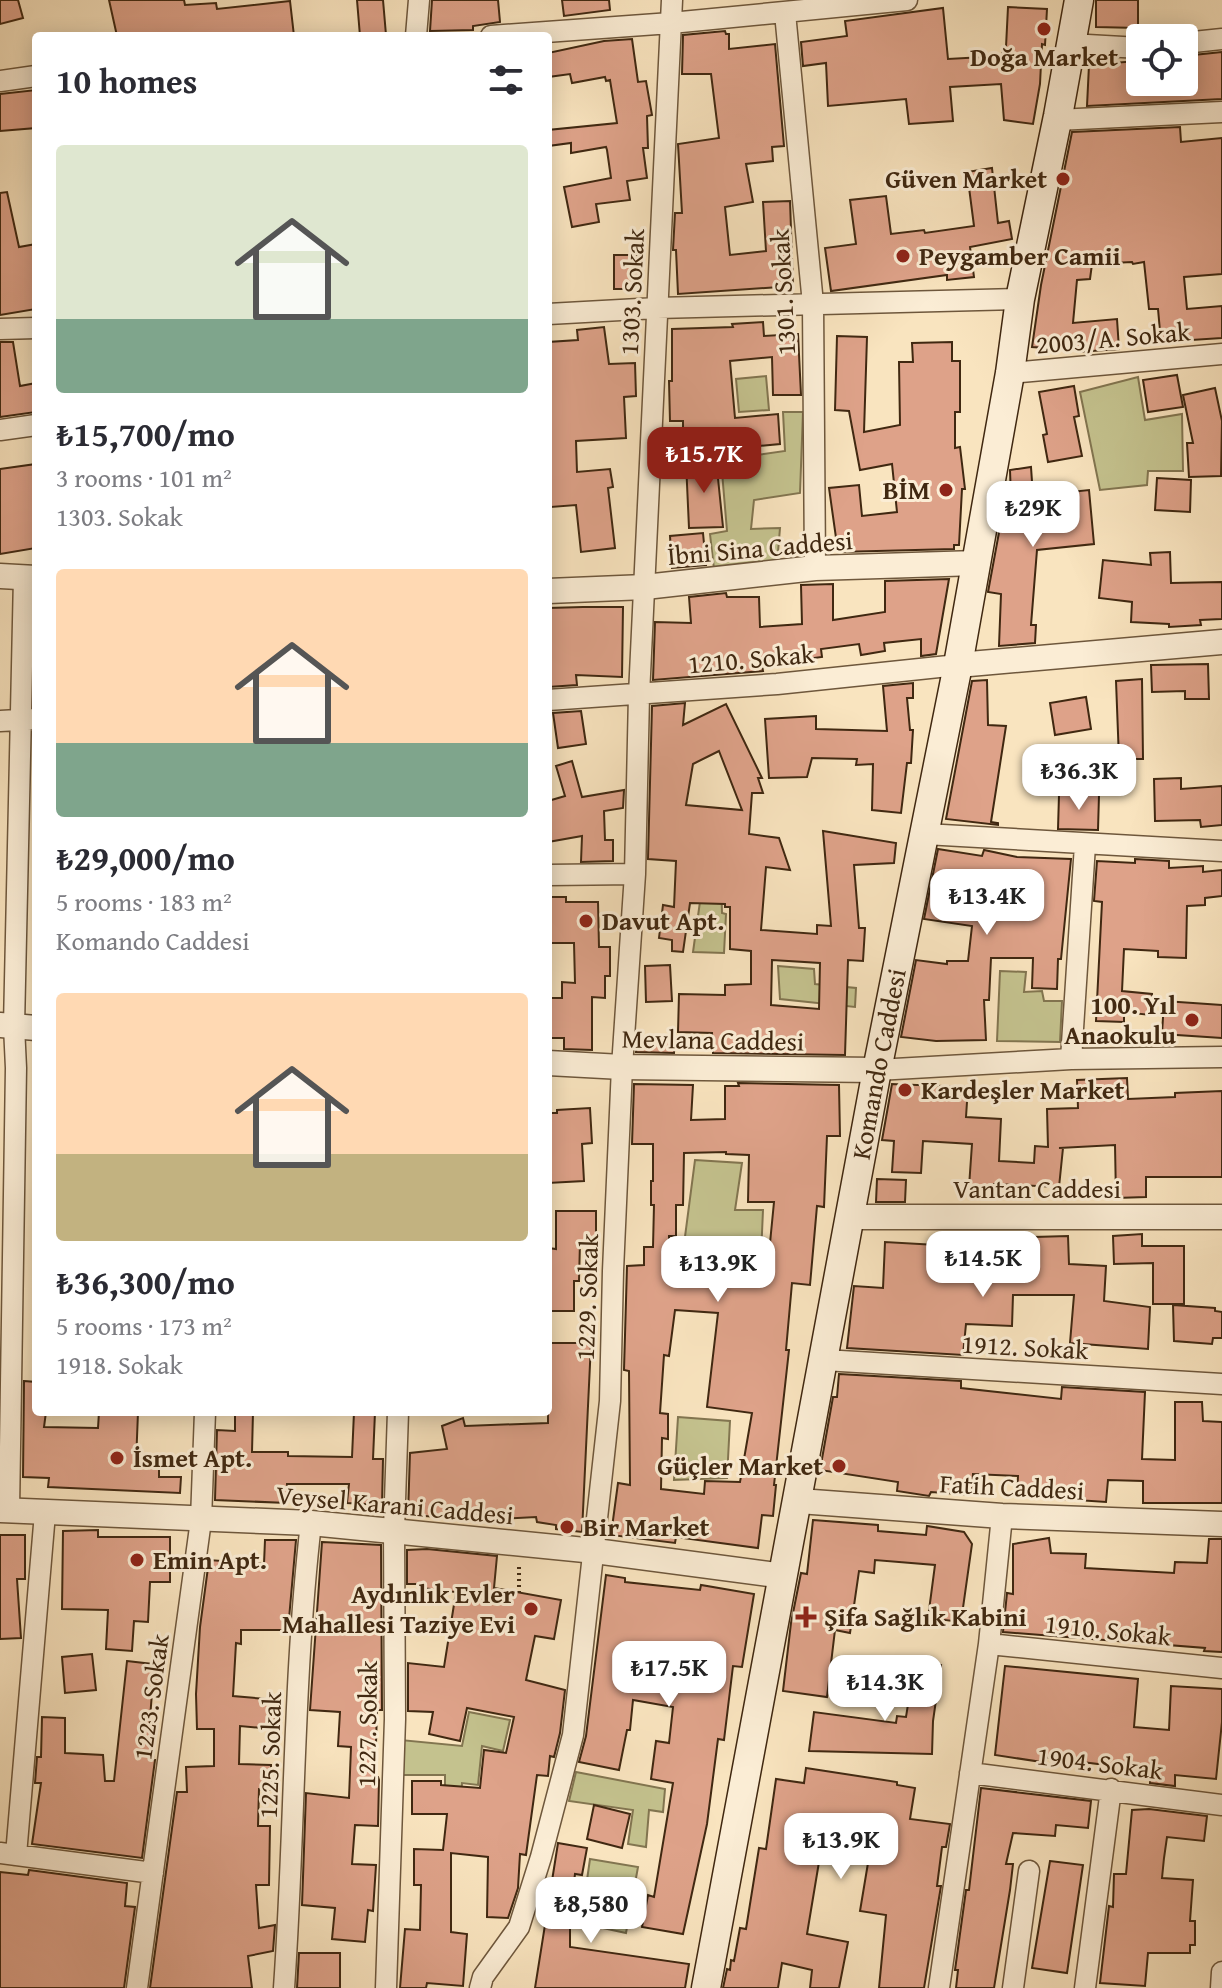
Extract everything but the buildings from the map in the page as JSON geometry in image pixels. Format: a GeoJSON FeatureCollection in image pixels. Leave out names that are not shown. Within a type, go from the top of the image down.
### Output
{"type":"FeatureCollection","features":[{"type":"Feature","properties":{"kind":"main road","name":"Komando Caddesi"},"geometry":{"type":"LineString","coordinates":[[706,1988],[877,1070],[958,665],[1010,373],[1020,299],[1079,0]]}},
{"type":"Feature","properties":{"kind":"street"},"geometry":{"type":"LineString","coordinates":[[416,32],[419,0]]}},
{"type":"Feature","properties":{"kind":"street","name":"1303. Sokak"},"geometry":{"type":"LineString","coordinates":[[645,587],[672,0]]}},
{"type":"Feature","properties":{"kind":"street"},"geometry":{"type":"LineString","coordinates":[[546,32],[907,0]]}},
{"type":"Feature","properties":{"kind":"street","name":"1301. Sokak"},"geometry":{"type":"LineString","coordinates":[[785,13],[813,304],[815,568]]}},
{"type":"Feature","properties":{"kind":"street"},"geometry":{"type":"LineString","coordinates":[[1198,42],[1222,39]]}},
{"type":"Feature","properties":{"kind":"street"},"geometry":{"type":"LineString","coordinates":[[1070,44],[1126,47]]}},
{"type":"Feature","properties":{"kind":"street"},"geometry":{"type":"LineString","coordinates":[[0,81],[32,77]]}},
{"type":"Feature","properties":{"kind":"street"},"geometry":{"type":"LineString","coordinates":[[1057,120],[1222,112]]}},
{"type":"Feature","properties":{"kind":"street"},"geometry":{"type":"LineString","coordinates":[[552,314],[657,308],[1020,299]]}},
{"type":"Feature","properties":{"kind":"street"},"geometry":{"type":"LineString","coordinates":[[0,329],[32,328]]}},
{"type":"Feature","properties":{"kind":"street","name":"2003/A. Sokak"},"geometry":{"type":"LineString","coordinates":[[1010,373],[1222,354]]}},
{"type":"Feature","properties":{"kind":"street"},"geometry":{"type":"LineString","coordinates":[[0,430],[32,426]]}},
{"type":"Feature","properties":{"kind":"street","name":"İbni Sina Caddesi"},"geometry":{"type":"LineString","coordinates":[[552,591],[645,587],[815,568],[977,563]]}},
{"type":"Feature","properties":{"kind":"street"},"geometry":{"type":"LineString","coordinates":[[4,1510],[17,1026],[20,577]]}},
{"type":"Feature","properties":{"kind":"street","name":"1229. Sokak"},"geometry":{"type":"LineString","coordinates":[[480,1988],[483,1977],[519,1927],[541,1857],[573,1735],[595,1551],[610,1401],[645,587]]}},
{"type":"Feature","properties":{"kind":"street"},"geometry":{"type":"LineString","coordinates":[[958,665],[1222,642]]}},
{"type":"Feature","properties":{"kind":"street","name":"1210. Sokak"},"geometry":{"type":"LineString","coordinates":[[552,700],[639,695],[958,665]]}},
{"type":"Feature","properties":{"kind":"street"},"geometry":{"type":"LineString","coordinates":[[925,834],[1222,851]]}},
{"type":"Feature","properties":{"kind":"street"},"geometry":{"type":"LineString","coordinates":[[1071,1059],[1085,845]]}},
{"type":"Feature","properties":{"kind":"street"},"geometry":{"type":"LineString","coordinates":[[552,875],[635,874]]}},
{"type":"Feature","properties":{"kind":"street"},"geometry":{"type":"LineString","coordinates":[[877,1070],[1071,1059],[1222,1057]]}},
{"type":"Feature","properties":{"kind":"street","name":"Mevlana Caddesi"},"geometry":{"type":"LineString","coordinates":[[552,1063],[877,1070]]}},
{"type":"Feature","properties":{"kind":"street","name":"Vantan Caddesi"},"geometry":{"type":"LineString","coordinates":[[852,1217],[1222,1217]]}},
{"type":"Feature","properties":{"kind":"street","name":"1912. Sokak"},"geometry":{"type":"LineString","coordinates":[[824,1360],[1222,1384]]}},
{"type":"Feature","properties":{"kind":"street","name":"1223. Sokak"},"geometry":{"type":"LineString","coordinates":[[137,1988],[201,1520],[205,1416]]}},
{"type":"Feature","properties":{"kind":"street","name":"1227. Sokak"},"geometry":{"type":"LineString","coordinates":[[386,1988],[395,1719],[394,1530],[398,1416]]}},
{"type":"Feature","properties":{"kind":"street","name":"Fatih Caddesi"},"geometry":{"type":"LineString","coordinates":[[799,1501],[1002,1516],[1222,1524]]}},
{"type":"Feature","properties":{"kind":"street","name":"Veysel Karani Caddesi"},"geometry":{"type":"LineString","coordinates":[[4,1510],[311,1523],[394,1530],[595,1551],[784,1576]]}},
{"type":"Feature","properties":{"kind":"street"},"geometry":{"type":"LineString","coordinates":[[45,1513],[8,1854],[153,1873]]}},
{"type":"Feature","properties":{"kind":"street"},"geometry":{"type":"LineString","coordinates":[[939,1988],[957,1845],[989,1644],[1002,1516]]}},
{"type":"Feature","properties":{"kind":"street","name":"1225. Sokak"},"geometry":{"type":"LineString","coordinates":[[284,1988],[300,1634],[311,1523]]}},
{"type":"Feature","properties":{"kind":"street","name":"1910. Sokak"},"geometry":{"type":"LineString","coordinates":[[989,1644],[1222,1668]]}},
{"type":"Feature","properties":{"kind":"street","name":"1904. Sokak"},"geometry":{"type":"LineString","coordinates":[[970,1773],[1222,1805]]}},
{"type":"Feature","properties":{"kind":"street"},"geometry":{"type":"LineString","coordinates":[[1085,1988],[1111,1789]]}},
{"type":"Feature","properties":{"kind":"street"},"geometry":{"type":"LineString","coordinates":[[1013,1988],[1029,1871]]}},
{"type":"Feature","properties":{"kind":"street"},"geometry":{"type":"LineString","coordinates":[[1221,1988],[1222,1972]]}},
{"type":"Feature","properties":{"kind":"path"},"geometry":{"type":"LineString","coordinates":[[519,1593],[521,1544]]}},
{"type":"Feature","properties":{"kind":"shaded area"},"geometry":{"type":"Polygon","coordinates":[[[766,376],[769,410],[739,412],[736,379],[766,376]]]}},
{"type":"Feature","properties":{"kind":"shaded area"},"geometry":{"type":"Polygon","coordinates":[[[1138,377],[1145,420],[1182,414],[1183,471],[1148,471],[1147,485],[1100,490],[1080,392],[1138,377]]]}},
{"type":"Feature","properties":{"kind":"shaded area"},"geometry":{"type":"Polygon","coordinates":[[[783,412],[803,412],[800,493],[754,500],[751,529],[780,528],[777,564],[714,569],[710,534],[727,531],[721,460],[785,451],[783,412]]]}},
{"type":"Feature","properties":{"kind":"shaded area"},"geometry":{"type":"Polygon","coordinates":[[[721,878],[722,913],[726,914],[724,953],[693,952],[703,880],[721,878]]]}},
{"type":"Feature","properties":{"kind":"shaded area"},"geometry":{"type":"Polygon","coordinates":[[[778,966],[814,969],[815,984],[856,988],[855,1007],[780,999],[778,966]]]}},
{"type":"Feature","properties":{"kind":"shaded area"},"geometry":{"type":"Polygon","coordinates":[[[1000,971],[1026,972],[1024,992],[1042,991],[1044,1001],[1062,1001],[1060,1042],[997,1041],[1000,971]]]}},
{"type":"Feature","properties":{"kind":"shaded area"},"geometry":{"type":"Polygon","coordinates":[[[695,1160],[742,1163],[735,1210],[763,1210],[760,1278],[680,1275],[695,1160]]]}},
{"type":"Feature","properties":{"kind":"shaded area"},"geometry":{"type":"Polygon","coordinates":[[[678,1417],[730,1421],[727,1478],[674,1480],[678,1417]]]}},
{"type":"Feature","properties":{"kind":"shaded area"},"geometry":{"type":"Polygon","coordinates":[[[469,1712],[510,1720],[503,1751],[482,1746],[478,1785],[462,1783],[461,1800],[445,1799],[445,1775],[402,1775],[401,1740],[462,1746],[469,1712]]]}},
{"type":"Feature","properties":{"kind":"shaded area"},"geometry":{"type":"Polygon","coordinates":[[[576,1772],[665,1789],[663,1812],[649,1810],[646,1847],[628,1844],[633,1810],[569,1801],[576,1772]]]}},
{"type":"Feature","properties":{"kind":"shaded area"},"geometry":{"type":"Polygon","coordinates":[[[590,1859],[638,1867],[626,1933],[575,1922],[580,1880],[587,1880],[590,1859]]]}},
{"type":"Feature","properties":{"kind":"place","name":"Doğa Market"},"geometry":{"type":"Point","coordinates":[1044,29]}},
{"type":"Feature","properties":{"kind":"place","name":"Güven Market"},"geometry":{"type":"Point","coordinates":[1063,179]}},
{"type":"Feature","properties":{"kind":"place","name":"Peygamber Camii"},"geometry":{"type":"Point","coordinates":[903,256]}},
{"type":"Feature","properties":{"kind":"place","name":"BİM"},"geometry":{"type":"Point","coordinates":[946,490]}},
{"type":"Feature","properties":{"kind":"place","name":"Davut Apt."},"geometry":{"type":"Point","coordinates":[586,921]}},
{"type":"Feature","properties":{"kind":"place","name":"100. Yıl Anaokulu"},"geometry":{"type":"Point","coordinates":[1192,1020]}},
{"type":"Feature","properties":{"kind":"place","name":"Kardeşler Market"},"geometry":{"type":"Point","coordinates":[905,1090]}},
{"type":"Feature","properties":{"kind":"place","name":"İsmet Apt."},"geometry":{"type":"Point","coordinates":[117,1458]}},
{"type":"Feature","properties":{"kind":"place","name":"Güçler Market"},"geometry":{"type":"Point","coordinates":[839,1466]}},
{"type":"Feature","properties":{"kind":"place","name":"Bir Market"},"geometry":{"type":"Point","coordinates":[567,1527]}},
{"type":"Feature","properties":{"kind":"place","name":"Emin Apt."},"geometry":{"type":"Point","coordinates":[137,1560]}},
{"type":"Feature","properties":{"kind":"place","name":"Aydınlık Evler Mahallesi Taziye Evi"},"geometry":{"type":"Point","coordinates":[531,1609]}},
{"type":"Feature","properties":{"kind":"place","name":"Şifa Sağlık Kabini"},"geometry":{"type":"Point","coordinates":[806,1617]}}]}
